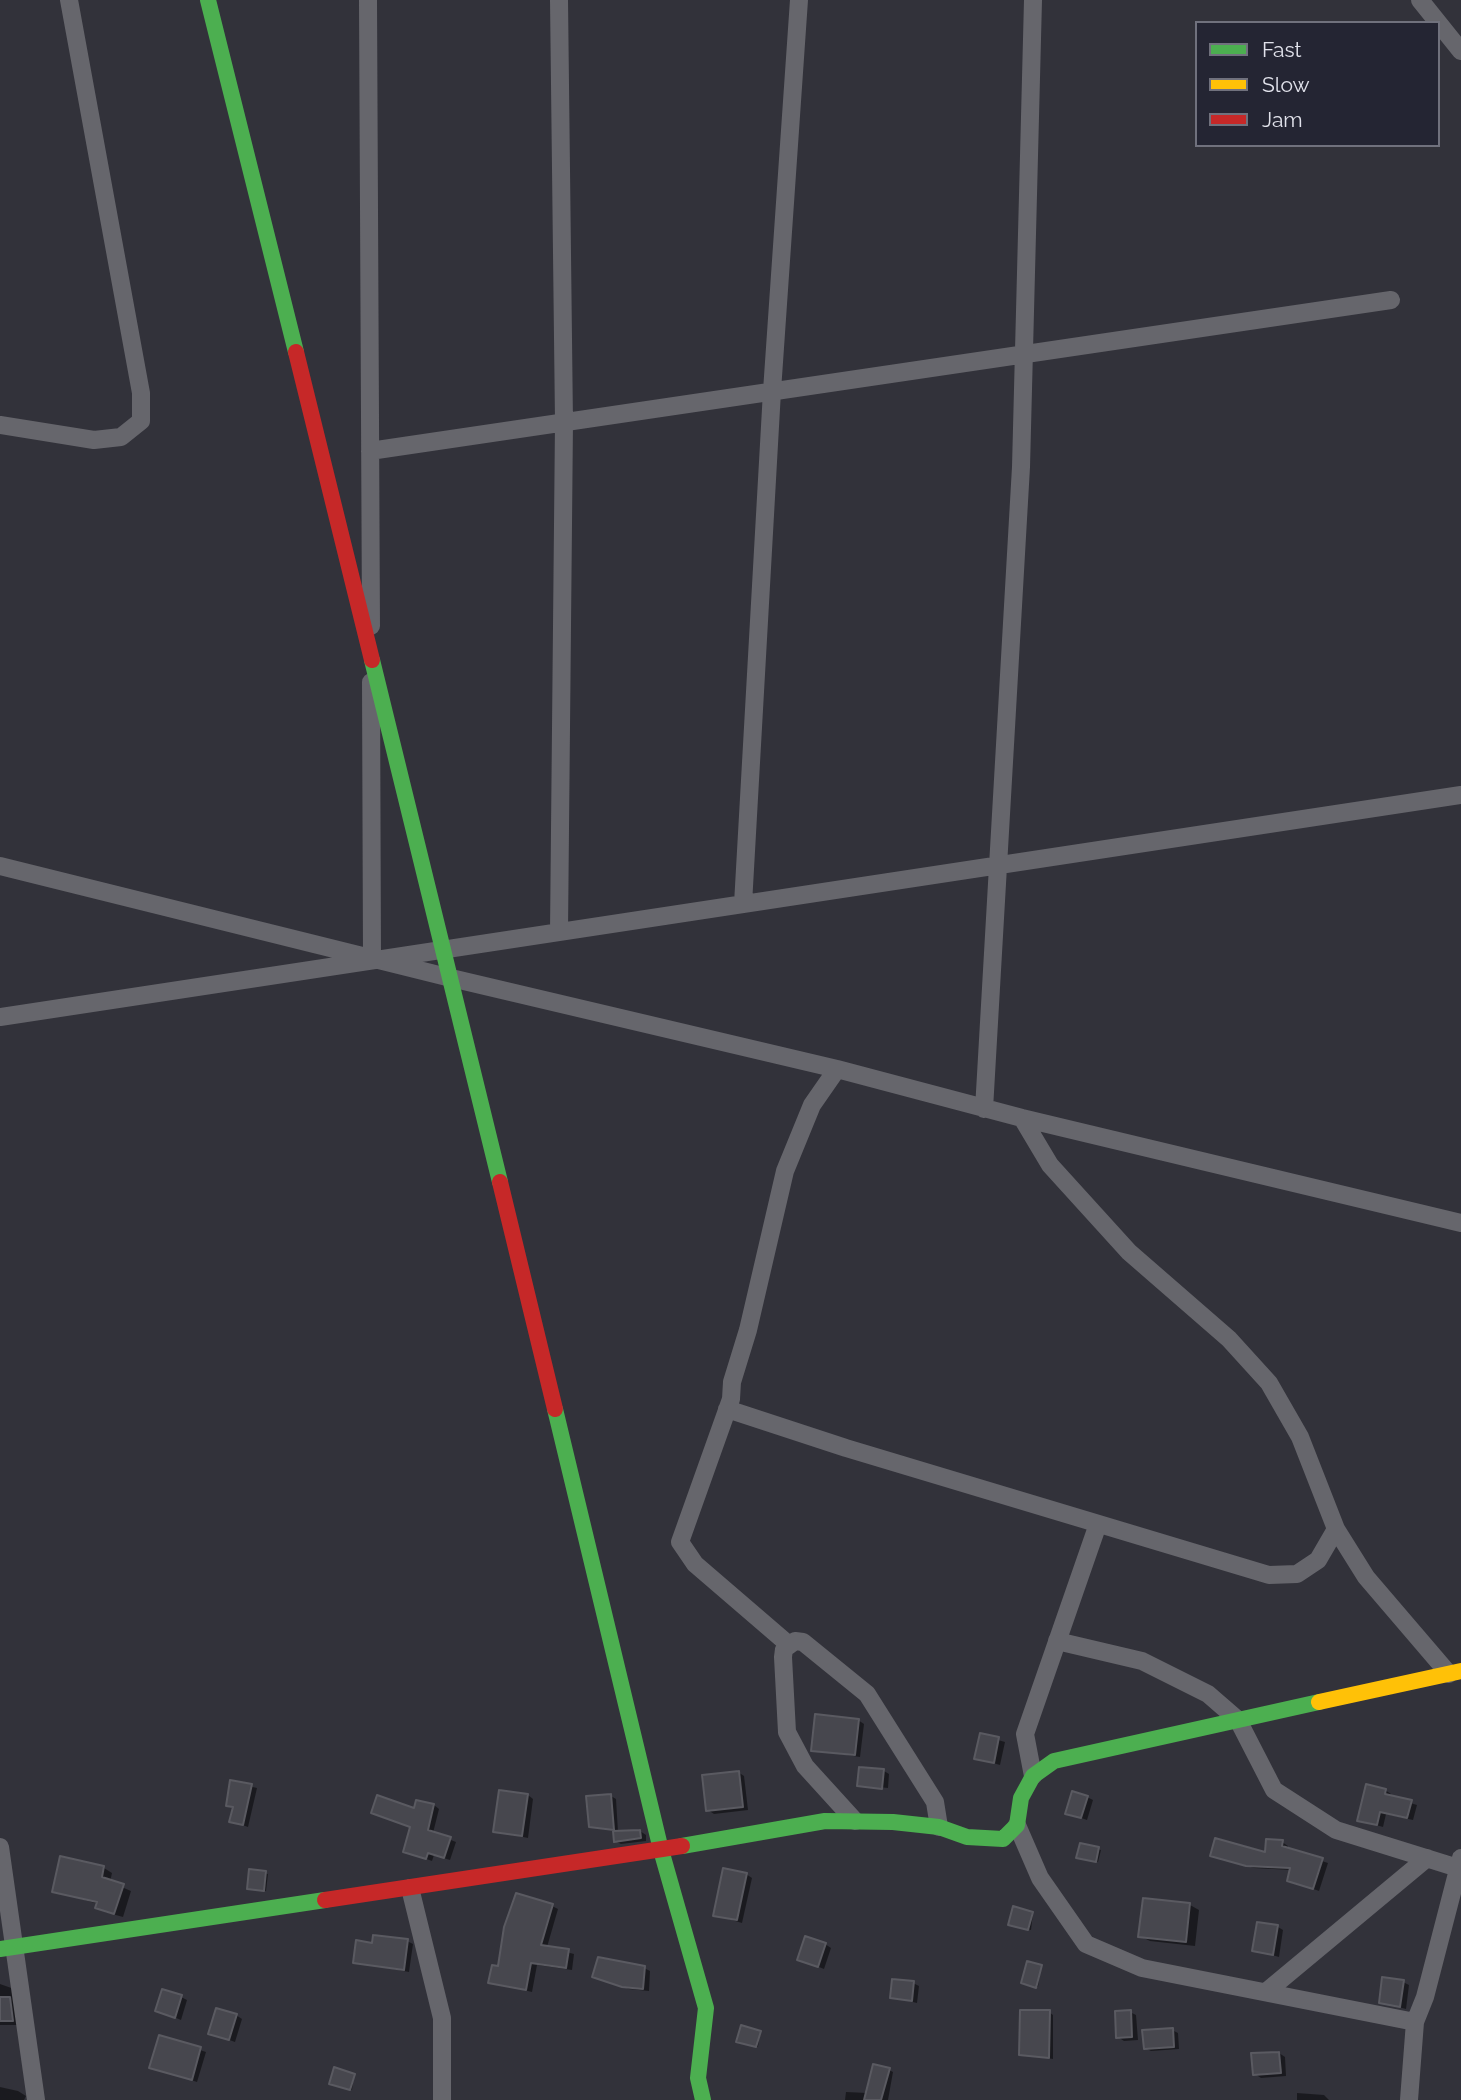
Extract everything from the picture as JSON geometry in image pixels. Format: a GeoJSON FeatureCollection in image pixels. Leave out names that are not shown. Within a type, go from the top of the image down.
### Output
{"type":"FeatureCollection","features":[{"type":"Feature","properties":{"kind":"street"},"geometry":{"type":"LineString","coordinates":[[0,425],[94,440],[121,437],[141,421],[141,393],[69,0]]}},
{"type":"Feature","properties":{"kind":"street"},"geometry":{"type":"LineString","coordinates":[[208,0],[451,978],[661,1850],[706,2008],[698,2078],[703,2100]]}},
{"type":"Feature","properties":{"kind":"street"},"geometry":{"type":"LineString","coordinates":[[369,0],[372,958]]}},
{"type":"Feature","properties":{"kind":"street"},"geometry":{"type":"LineString","coordinates":[[559,0],[564,422],[559,931]]}},
{"type":"Feature","properties":{"kind":"street"},"geometry":{"type":"LineString","coordinates":[[743,904],[772,391],[799,0]]}},
{"type":"Feature","properties":{"kind":"street"},"geometry":{"type":"LineString","coordinates":[[984,1109],[1021,467],[1033,0]]}},
{"type":"Feature","properties":{"kind":"street"},"geometry":{"type":"LineString","coordinates":[[1420,0],[1437,21]]}},
{"type":"Feature","properties":{"kind":"street"},"geometry":{"type":"LineString","coordinates":[[1440,25],[1461,51]]}},
{"type":"Feature","properties":{"kind":"street"},"geometry":{"type":"LineString","coordinates":[[370,451],[1391,300]]}},
{"type":"Feature","properties":{"kind":"street"},"geometry":{"type":"LineString","coordinates":[[0,1017],[372,958],[998,867],[1461,795]]}},
{"type":"Feature","properties":{"kind":"street"},"geometry":{"type":"LineString","coordinates":[[0,866],[451,978],[837,1069],[984,1109],[1461,1223]]}},
{"type":"Feature","properties":{"kind":"street"},"geometry":{"type":"LineString","coordinates":[[837,1069],[812,1105],[785,1171],[727,1409],[680,1542],[695,1564],[788,1644],[803,1642],[867,1694],[936,1802],[939,1827]]}},
{"type":"Feature","properties":{"kind":"street"},"geometry":{"type":"LineString","coordinates":[[1022,1118],[1050,1165],[1129,1252],[1229,1339],[1269,1383],[1300,1437],[1336,1530],[1366,1577],[1455,1672]]}},
{"type":"Feature","properties":{"kind":"street"},"geometry":{"type":"LineString","coordinates":[[727,1409],[1269,1575],[1297,1574],[1318,1560],[1336,1530]]}},
{"type":"Feature","properties":{"kind":"street"},"geometry":{"type":"LineString","coordinates":[[1033,1776],[1025,1734],[1098,1524]]}},
{"type":"Feature","properties":{"kind":"street"},"geometry":{"type":"LineString","coordinates":[[1057,1641],[1142,1661],[1209,1693],[1238,1720],[1275,1790],[1336,1830],[1427,1858],[1460,1865],[1425,1997],[1415,2022],[1409,2100]]}},
{"type":"Feature","properties":{"kind":"street"},"geometry":{"type":"LineString","coordinates":[[788,1644],[783,1657],[787,1732],[804,1766],[855,1821]]}},
{"type":"Feature","properties":{"kind":"street"},"geometry":{"type":"LineString","coordinates":[[1415,2022],[1142,1968],[1086,1944],[1040,1878],[1017,1825],[1021,1798],[1033,1776],[1054,1761],[1455,1672]]}},
{"type":"Feature","properties":{"kind":"street"},"geometry":{"type":"LineString","coordinates":[[7,1948],[661,1850],[825,1821],[939,1827],[967,1837],[1003,1839],[1017,1825]]}},
{"type":"Feature","properties":{"kind":"street"},"geometry":{"type":"LineString","coordinates":[[0,1847],[7,1948],[36,2100]]}},
{"type":"Feature","properties":{"kind":"street"},"geometry":{"type":"LineString","coordinates":[[1266,1992],[1427,1858]]}},
{"type":"Feature","properties":{"kind":"street"},"geometry":{"type":"LineString","coordinates":[[410,1888],[443,2018],[442,2100]]}},
{"type":"Feature","properties":{"kind":"building"},"geometry":{"type":"Polygon","coordinates":[[[815,1714],[859,1719],[855,1755],[811,1751],[815,1714]]]}},
{"type":"Feature","properties":{"kind":"building"},"geometry":{"type":"Polygon","coordinates":[[[980,1733],[999,1737],[994,1763],[974,1759],[980,1733]]]}},
{"type":"Feature","properties":{"kind":"building"},"geometry":{"type":"Polygon","coordinates":[[[859,1767],[884,1769],[882,1789],[857,1786],[859,1767]]]}},
{"type":"Feature","properties":{"kind":"building"},"geometry":{"type":"Polygon","coordinates":[[[739,1771],[743,1807],[706,1811],[702,1775],[739,1771]]]}},
{"type":"Feature","properties":{"kind":"building"},"geometry":{"type":"Polygon","coordinates":[[[230,1780],[252,1784],[243,1825],[229,1822],[233,1807],[226,1806],[230,1780]]]}},
{"type":"Feature","properties":{"kind":"building"},"geometry":{"type":"Polygon","coordinates":[[[1366,1784],[1386,1789],[1385,1794],[1412,1800],[1407,1818],[1380,1812],[1377,1825],[1357,1821],[1366,1784]]]}},
{"type":"Feature","properties":{"kind":"building"},"geometry":{"type":"Polygon","coordinates":[[[499,1790],[528,1794],[522,1836],[493,1832],[499,1790]]]}},
{"type":"Feature","properties":{"kind":"building"},"geometry":{"type":"Polygon","coordinates":[[[1072,1791],[1088,1796],[1081,1818],[1065,1814],[1072,1791]]]}},
{"type":"Feature","properties":{"kind":"building"},"geometry":{"type":"Polygon","coordinates":[[[611,1794],[614,1830],[589,1827],[586,1796],[611,1794]]]}},
{"type":"Feature","properties":{"kind":"building"},"geometry":{"type":"Polygon","coordinates":[[[377,1795],[414,1808],[416,1800],[434,1804],[428,1830],[451,1837],[444,1858],[428,1853],[426,1859],[403,1852],[410,1827],[371,1813],[377,1795]]]}},
{"type":"Feature","properties":{"kind":"building"},"geometry":{"type":"Polygon","coordinates":[[[640,1830],[641,1838],[614,1842],[613,1831],[640,1830]]]}},
{"type":"Feature","properties":{"kind":"building"},"geometry":{"type":"Polygon","coordinates":[[[1215,1838],[1265,1852],[1266,1839],[1283,1840],[1282,1846],[1323,1858],[1313,1889],[1287,1881],[1290,1868],[1246,1866],[1210,1856],[1215,1838]]]}},
{"type":"Feature","properties":{"kind":"building"},"geometry":{"type":"Polygon","coordinates":[[[1080,1843],[1099,1847],[1096,1862],[1076,1858],[1080,1843]]]}},
{"type":"Feature","properties":{"kind":"building"},"geometry":{"type":"Polygon","coordinates":[[[60,1856],[104,1866],[102,1877],[124,1884],[114,1914],[95,1908],[97,1902],[52,1892],[60,1856]]]}},
{"type":"Feature","properties":{"kind":"building"},"geometry":{"type":"Polygon","coordinates":[[[723,1868],[747,1873],[737,1920],[713,1916],[723,1868]]]}},
{"type":"Feature","properties":{"kind":"building"},"geometry":{"type":"Polygon","coordinates":[[[249,1869],[266,1871],[264,1891],[247,1889],[249,1869]]]}},
{"type":"Feature","properties":{"kind":"building"},"geometry":{"type":"Polygon","coordinates":[[[516,1893],[553,1904],[541,1945],[569,1949],[566,1968],[531,1963],[526,1990],[488,1983],[492,1965],[498,1966],[504,1927],[516,1893]]]}},
{"type":"Feature","properties":{"kind":"building"},"geometry":{"type":"Polygon","coordinates":[[[1143,1898],[1190,1903],[1186,1942],[1138,1937],[1143,1898]]]}},
{"type":"Feature","properties":{"kind":"building"},"geometry":{"type":"Polygon","coordinates":[[[1013,1906],[1033,1912],[1028,1930],[1008,1925],[1013,1906]]]}},
{"type":"Feature","properties":{"kind":"building"},"geometry":{"type":"Polygon","coordinates":[[[1257,1922],[1278,1925],[1273,1955],[1252,1951],[1257,1922]]]}},
{"type":"Feature","properties":{"kind":"building"},"geometry":{"type":"Polygon","coordinates":[[[373,1935],[408,1939],[404,1970],[353,1963],[356,1940],[372,1943],[373,1935]]]}},
{"type":"Feature","properties":{"kind":"building"},"geometry":{"type":"Polygon","coordinates":[[[805,1936],[826,1943],[818,1967],[797,1960],[805,1936]]]}},
{"type":"Feature","properties":{"kind":"building"},"geometry":{"type":"Polygon","coordinates":[[[598,1957],[645,1966],[643,1989],[622,1987],[592,1977],[598,1957]]]}},
{"type":"Feature","properties":{"kind":"building"},"geometry":{"type":"Polygon","coordinates":[[[1027,1961],[1042,1965],[1036,1988],[1021,1983],[1027,1961]]]}},
{"type":"Feature","properties":{"kind":"building"},"geometry":{"type":"Polygon","coordinates":[[[1382,1977],[1404,1980],[1400,2007],[1379,2003],[1382,1977]]]}},
{"type":"Feature","properties":{"kind":"building"},"geometry":{"type":"Polygon","coordinates":[[[892,1979],[914,1981],[912,2001],[890,1998],[892,1979]]]}},
{"type":"Feature","properties":{"kind":"building"},"geometry":{"type":"Polygon","coordinates":[[[162,1989],[182,1995],[175,2018],[155,2011],[162,1989]]]}},
{"type":"Feature","properties":{"kind":"building"},"geometry":{"type":"Polygon","coordinates":[[[0,1997],[10,1997],[13,2021],[0,2021],[0,1997]]]}},
{"type":"Feature","properties":{"kind":"building"},"geometry":{"type":"Polygon","coordinates":[[[216,2008],[237,2014],[229,2040],[208,2034],[216,2008]]]}},
{"type":"Feature","properties":{"kind":"building"},"geometry":{"type":"Polygon","coordinates":[[[1020,2010],[1050,2010],[1049,2058],[1019,2055],[1020,2010]]]}},
{"type":"Feature","properties":{"kind":"building"},"geometry":{"type":"Polygon","coordinates":[[[1131,2010],[1132,2037],[1116,2038],[1115,2011],[1131,2010]]]}},
{"type":"Feature","properties":{"kind":"building"},"geometry":{"type":"Polygon","coordinates":[[[741,2025],[761,2031],[756,2047],[736,2042],[741,2025]]]}},
{"type":"Feature","properties":{"kind":"building"},"geometry":{"type":"Polygon","coordinates":[[[1173,2028],[1174,2047],[1144,2049],[1142,2030],[1173,2028]]]}},
{"type":"Feature","properties":{"kind":"building"},"geometry":{"type":"Polygon","coordinates":[[[159,2035],[201,2047],[192,2080],[149,2068],[159,2035]]]}},
{"type":"Feature","properties":{"kind":"building"},"geometry":{"type":"Polygon","coordinates":[[[1279,2052],[1281,2073],[1253,2075],[1251,2053],[1279,2052]]]}},
{"type":"Feature","properties":{"kind":"building"},"geometry":{"type":"Polygon","coordinates":[[[873,2064],[890,2068],[881,2100],[864,2100],[873,2064]]]}},
{"type":"Feature","properties":{"kind":"building"},"geometry":{"type":"Polygon","coordinates":[[[334,2067],[355,2074],[350,2090],[329,2084],[334,2067]]]}},
{"type":"Feature","properties":{"kind":"traffic: fast"},"geometry":{"type":"LineString","coordinates":[[208,0],[296,352]]}},
{"type":"Feature","properties":{"kind":"traffic: fast"},"geometry":{"type":"LineString","coordinates":[[372,660],[500,1182]]}},
{"type":"Feature","properties":{"kind":"traffic: fast"},"geometry":{"type":"LineString","coordinates":[[555,1409],[661,1850],[706,2008],[698,2078],[703,2100]]}},
{"type":"Feature","properties":{"kind":"traffic: fast"},"geometry":{"type":"LineString","coordinates":[[682,1846],[825,1821],[893,1822],[939,1827],[967,1837],[1003,1839],[1017,1825],[1021,1798],[1033,1776],[1054,1761],[1319,1702]]}},
{"type":"Feature","properties":{"kind":"traffic: fast"},"geometry":{"type":"LineString","coordinates":[[0,1949],[325,1900]]}},
{"type":"Feature","properties":{"kind":"traffic: slow"},"geometry":{"type":"LineString","coordinates":[[1319,1702],[1461,1671]]}},
{"type":"Feature","properties":{"kind":"traffic: jam"},"geometry":{"type":"LineString","coordinates":[[296,352],[372,660]]}},
{"type":"Feature","properties":{"kind":"traffic: jam"},"geometry":{"type":"LineString","coordinates":[[500,1182],[555,1409]]}},
{"type":"Feature","properties":{"kind":"traffic: jam"},"geometry":{"type":"LineString","coordinates":[[325,1900],[682,1846]]}}]}
